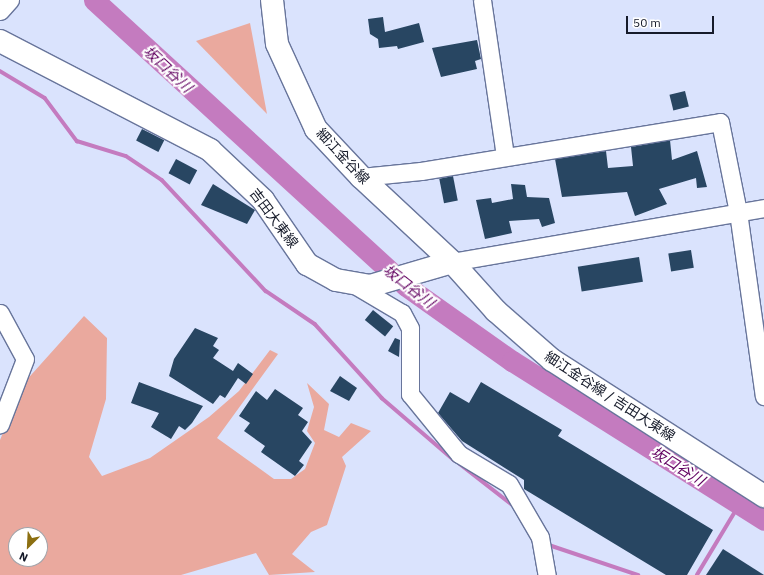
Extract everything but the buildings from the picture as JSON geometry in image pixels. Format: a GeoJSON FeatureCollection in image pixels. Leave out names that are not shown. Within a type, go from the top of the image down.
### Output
{"type":"FeatureCollection","features":[{"type":"Feature","properties":{"kind":"main road","name":"細江金谷線"},"geometry":{"type":"LineString","coordinates":[[272,0],[277,44],[316,129],[445,264]]}},
{"type":"Feature","properties":{"kind":"main road","name":"吉田大東線"},"geometry":{"type":"LineString","coordinates":[[0,41],[210,150],[264,200],[308,264],[336,280],[364,286]]}},
{"type":"Feature","properties":{"kind":"main road"},"geometry":{"type":"LineString","coordinates":[[364,286],[445,264]]}},
{"type":"Feature","properties":{"kind":"main road","name":"細江金谷線 / 吉田大東線"},"geometry":{"type":"LineString","coordinates":[[445,264],[552,360],[764,496]]}},
{"type":"Feature","properties":{"kind":"street"},"geometry":{"type":"LineString","coordinates":[[0,11],[10,0]]}},
{"type":"Feature","properties":{"kind":"street"},"geometry":{"type":"LineString","coordinates":[[482,0],[504,156]]}},
{"type":"Feature","properties":{"kind":"street"},"geometry":{"type":"LineString","coordinates":[[361,177],[421,171],[504,156],[720,122],[738,212],[764,396]]}},
{"type":"Feature","properties":{"kind":"street"},"geometry":{"type":"LineString","coordinates":[[445,264],[764,208]]}},
{"type":"Feature","properties":{"kind":"street"},"geometry":{"type":"LineString","coordinates":[[364,286],[402,313],[410,328],[410,394],[459,454],[509,484],[540,537],[546,575]]}},
{"type":"Feature","properties":{"kind":"street"},"geometry":{"type":"LineString","coordinates":[[0,313],[25,359],[0,424]]}},
{"type":"Feature","properties":{"kind":"shaded area"},"geometry":{"type":"Polygon","coordinates":[[[250,23],[267,114],[196,41],[250,23]]]}},
{"type":"Feature","properties":{"kind":"shaded area"},"geometry":{"type":"Polygon","coordinates":[[[84,316],[107,338],[106,399],[89,457],[102,476],[150,458],[209,417],[239,391],[270,350],[278,354],[217,438],[274,479],[291,479],[305,469],[315,443],[307,431],[314,407],[307,383],[329,404],[324,430],[339,437],[351,423],[371,431],[342,457],[346,466],[327,525],[311,532],[292,554],[315,572],[269,575],[256,553],[181,575],[0,575],[0,440],[23,384],[84,316]]]}},
{"type":"Feature","properties":{"kind":"waterway","name":"坂口谷川"},"geometry":{"type":"LineString","coordinates":[[94,0],[406,286],[512,361],[764,520]]}},
{"type":"Feature","properties":{"kind":"waterway"},"geometry":{"type":"LineString","coordinates":[[0,71],[45,98],[77,141],[126,156],[162,180],[266,291],[315,324],[382,398],[454,460]]}},
{"type":"Feature","properties":{"kind":"waterway"},"geometry":{"type":"LineString","coordinates":[[460,464],[514,506]]}},
{"type":"Feature","properties":{"kind":"waterway"},"geometry":{"type":"LineString","coordinates":[[697,575],[739,505]]}},
{"type":"Feature","properties":{"kind":"waterway"},"geometry":{"type":"LineString","coordinates":[[552,546],[638,575]]}}]}
